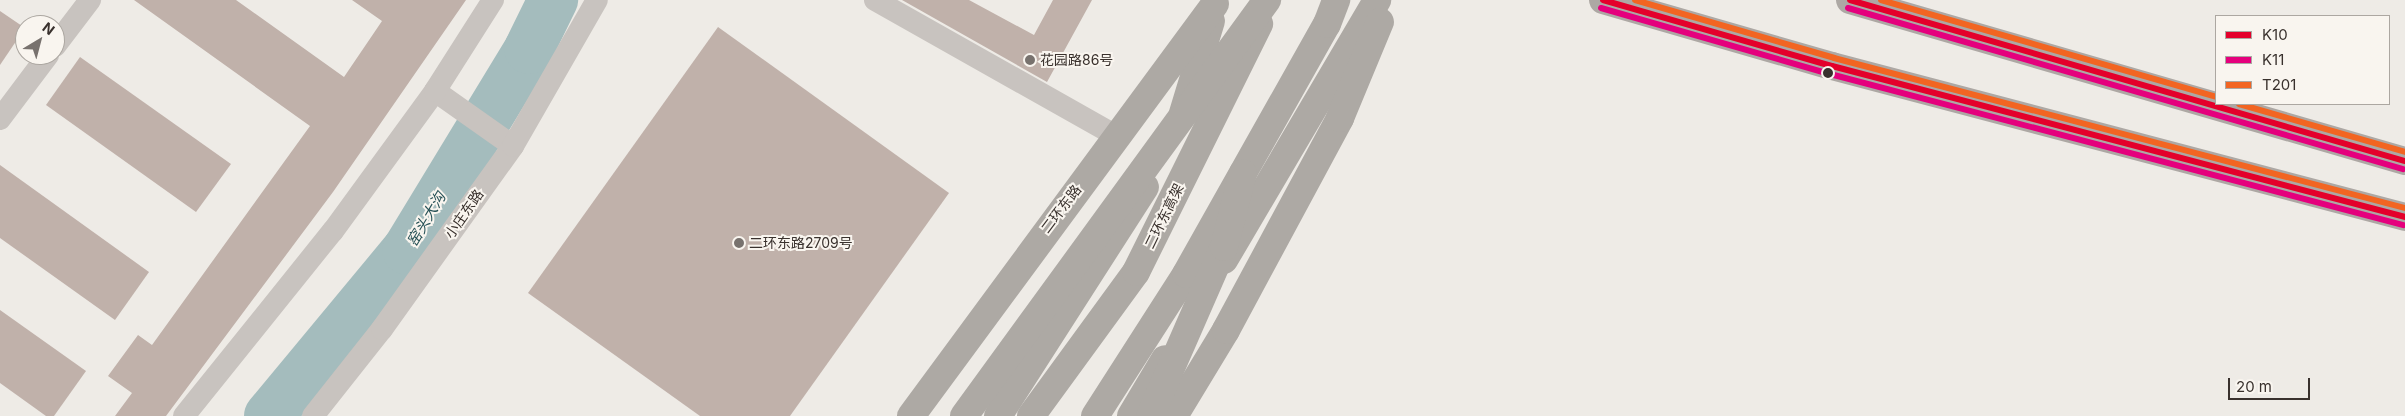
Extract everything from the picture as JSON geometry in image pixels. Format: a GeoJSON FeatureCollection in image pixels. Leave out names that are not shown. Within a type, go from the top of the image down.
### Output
{"type":"FeatureCollection","features":[{"type":"Feature","properties":{"kind":"highway"},"geometry":{"type":"LineString","coordinates":[[964,416],[1267,0]]}},
{"type":"Feature","properties":{"kind":"highway","name":"二环东高架"},"geometry":{"type":"LineString","coordinates":[[1031,416],[1136,272],[1271,0]]}},
{"type":"Feature","properties":{"kind":"highway"},"geometry":{"type":"LineString","coordinates":[[1095,416],[1130,366],[1243,173],[1327,24],[1336,0]]}},
{"type":"Feature","properties":{"kind":"highway"},"geometry":{"type":"LineString","coordinates":[[1131,416],[1377,0]]}},
{"type":"Feature","properties":{"kind":"highway"},"geometry":{"type":"LineString","coordinates":[[1174,416],[1226,330],[1340,118],[1388,0]]}},
{"type":"Feature","properties":{"kind":"highway","name":"二环东路"},"geometry":{"type":"LineString","coordinates":[[911,416],[1216,2]]}},
{"type":"Feature","properties":{"kind":"highway","name":"二环东路"},"geometry":{"type":"LineString","coordinates":[[998,416],[1176,138],[1216,2]]}},
{"type":"Feature","properties":{"kind":"highway"},"geometry":{"type":"LineString","coordinates":[[1150,416],[1224,248],[1243,173]]}},
{"type":"Feature","properties":{"kind":"main road"},"geometry":{"type":"LineString","coordinates":[[1603,0],[1841,69],[2405,217]]}},
{"type":"Feature","properties":{"kind":"main road"},"geometry":{"type":"LineString","coordinates":[[1850,0],[2405,161]]}},
{"type":"Feature","properties":{"kind":"street"},"geometry":{"type":"LineString","coordinates":[[65,33],[90,0]]}},
{"type":"Feature","properties":{"kind":"street"},"geometry":{"type":"LineString","coordinates":[[184,416],[333,230],[435,91],[493,0]]}},
{"type":"Feature","properties":{"kind":"street","name":"小庄东路"},"geometry":{"type":"LineString","coordinates":[[312,416],[382,329],[507,141],[597,0]]}},
{"type":"Feature","properties":{"kind":"street"},"geometry":{"type":"LineString","coordinates":[[875,0],[1116,136]]}},
{"type":"Feature","properties":{"kind":"street"},"geometry":{"type":"LineString","coordinates":[[0,119],[40,65]]}},
{"type":"Feature","properties":{"kind":"street"},"geometry":{"type":"LineString","coordinates":[[435,91],[507,141]]}},
{"type":"Feature","properties":{"kind":"building"},"geometry":{"type":"Polygon","coordinates":[[[134,0],[236,0],[344,77],[382,21],[352,0],[466,0],[333,192],[166,416],[115,416],[132,393],[108,376],[138,335],[152,345],[310,126],[134,0]]]}},
{"type":"Feature","properties":{"kind":"building","name":"花园路86号"},"geometry":{"type":"Polygon","coordinates":[[[902,0],[969,0],[1034,35],[1053,0],[1092,0],[1047,82],[902,0]]]}},
{"type":"Feature","properties":{"kind":"building"},"geometry":{"type":"Polygon","coordinates":[[[0,11],[15,21],[15,43],[0,65],[0,11]]]}},
{"type":"Feature","properties":{"kind":"building","name":"二环东路2709号"},"geometry":{"type":"Polygon","coordinates":[[[718,27],[949,193],[790,416],[700,416],[528,293],[718,27]]]}},
{"type":"Feature","properties":{"kind":"building"},"geometry":{"type":"Polygon","coordinates":[[[80,57],[231,164],[196,212],[46,105],[80,57]]]}},
{"type":"Feature","properties":{"kind":"building"},"geometry":{"type":"Polygon","coordinates":[[[0,165],[149,272],[115,320],[0,238],[0,165]]]}},
{"type":"Feature","properties":{"kind":"building"},"geometry":{"type":"Polygon","coordinates":[[[0,310],[86,371],[54,416],[46,416],[0,383],[0,310]]]}},
{"type":"Feature","properties":{"kind":"waterway","name":"窑头大沟"},"geometry":{"type":"LineString","coordinates":[[269,416],[407,250],[529,49],[553,0]]}},
{"type":"Feature","properties":{"kind":"transit line","name":"K10"},"geometry":{"type":"LineString","coordinates":[[1603,0],[1832,66],[2405,217]]}},
{"type":"Feature","properties":{"kind":"transit line","name":"T201"},"geometry":{"type":"LineString","coordinates":[[1635,0],[1834,58],[2405,208]]}},
{"type":"Feature","properties":{"kind":"transit line","name":"K10"},"geometry":{"type":"LineString","coordinates":[[1850,0],[2405,161]]}},
{"type":"Feature","properties":{"kind":"transit line","name":"T201"},"geometry":{"type":"LineString","coordinates":[[1881,0],[2215,97]]}},
{"type":"Feature","properties":{"kind":"transit line","name":"K11"},"geometry":{"type":"LineString","coordinates":[[1601,8],[1830,74],[2403,225]]}},
{"type":"Feature","properties":{"kind":"transit line","name":"K11"},"geometry":{"type":"LineString","coordinates":[[1848,8],[2403,169]]}},
{"type":"Feature","properties":{"kind":"transit line","name":"T201"},"geometry":{"type":"LineString","coordinates":[[2242,105],[2405,152]]}},
{"type":"Feature","properties":{"kind":"place","name":"花园路86号"},"geometry":{"type":"Point","coordinates":[1030,60]}},
{"type":"Feature","properties":{"kind":"place","name":"二环东路2709号"},"geometry":{"type":"Point","coordinates":[739,243]}}]}
